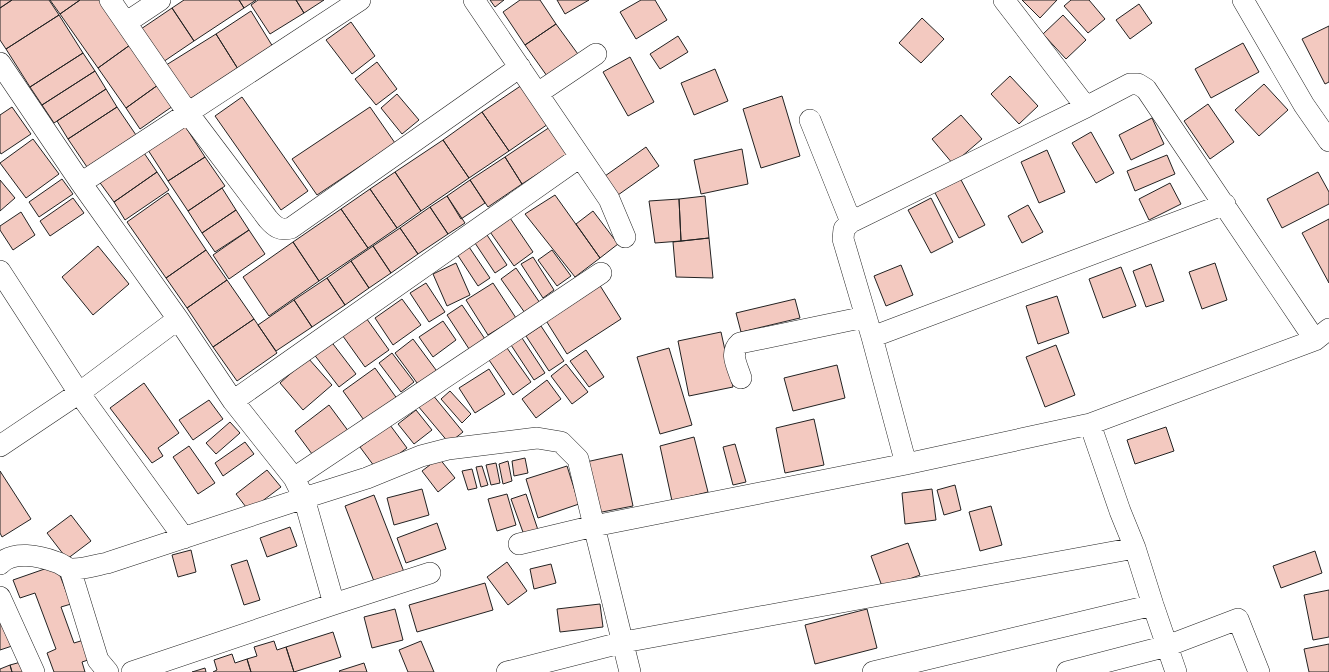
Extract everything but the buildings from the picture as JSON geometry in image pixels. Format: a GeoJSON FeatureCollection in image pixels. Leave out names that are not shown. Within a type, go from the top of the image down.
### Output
{"type":"FeatureCollection","features":[{"type":"Feature","properties":{"kind":"street"},"geometry":{"type":"LineString","coordinates":[[110,0],[127,22],[188,113],[273,226],[285,230],[291,228],[520,67]]}},
{"type":"Feature","properties":{"kind":"street"},"geometry":{"type":"LineString","coordinates":[[127,22],[160,0]]}},
{"type":"Feature","properties":{"kind":"street"},"geometry":{"type":"LineString","coordinates":[[81,183],[360,0]]}},
{"type":"Feature","properties":{"kind":"street"},"geometry":{"type":"LineString","coordinates":[[474,0],[610,199],[625,237]]}},
{"type":"Feature","properties":{"kind":"street"},"geometry":{"type":"LineString","coordinates":[[1004,0],[1086,107]]}},
{"type":"Feature","properties":{"kind":"street"},"geometry":{"type":"LineString","coordinates":[[1243,0],[1304,105],[1329,141]]}},
{"type":"Feature","properties":{"kind":"street"},"geometry":{"type":"LineString","coordinates":[[538,93],[596,54]]}},
{"type":"Feature","properties":{"kind":"street"},"geometry":{"type":"LineString","coordinates":[[3,73],[178,319],[233,401],[294,478],[304,498],[334,604]]}},
{"type":"Feature","properties":{"kind":"street"},"geometry":{"type":"LineString","coordinates":[[519,544],[594,526],[906,464],[1090,424],[1322,335],[1225,204],[1146,90],[1138,84],[1130,84],[851,222],[844,229],[843,239],[865,317],[872,336],[906,464]]}},
{"type":"Feature","properties":{"kind":"street"},"geometry":{"type":"LineString","coordinates":[[810,120],[851,222]]}},
{"type":"Feature","properties":{"kind":"street"},"geometry":{"type":"LineString","coordinates":[[233,401],[580,157]]}},
{"type":"Feature","properties":{"kind":"street"},"geometry":{"type":"LineString","coordinates":[[872,336],[1225,204]]}},
{"type":"Feature","properties":{"kind":"street"},"geometry":{"type":"LineString","coordinates":[[0,271],[79,393],[184,538]]}},
{"type":"Feature","properties":{"kind":"street"},"geometry":{"type":"LineString","coordinates":[[294,478],[601,274]]}},
{"type":"Feature","properties":{"kind":"street"},"geometry":{"type":"LineString","coordinates":[[741,378],[734,354],[736,347],[740,343],[865,317]]}},
{"type":"Feature","properties":{"kind":"street"},"geometry":{"type":"LineString","coordinates":[[0,446],[79,393],[178,319]]}},
{"type":"Feature","properties":{"kind":"street"},"geometry":{"type":"LineString","coordinates":[[1090,424],[1120,511],[1135,548],[1176,672]]}},
{"type":"Feature","properties":{"kind":"street"},"geometry":{"type":"LineString","coordinates":[[0,564],[4,559],[14,556],[23,556],[58,562],[70,569],[85,568],[107,563],[367,478],[428,454],[448,449],[537,438],[561,442],[578,459],[624,642],[630,672]]}},
{"type":"Feature","properties":{"kind":"street"},"geometry":{"type":"LineString","coordinates":[[510,672],[624,642],[1135,548]]}},
{"type":"Feature","properties":{"kind":"street"},"geometry":{"type":"LineString","coordinates":[[70,569],[98,660],[108,672]]}},
{"type":"Feature","properties":{"kind":"street"},"geometry":{"type":"LineString","coordinates":[[132,672],[430,573]]}},
{"type":"Feature","properties":{"kind":"street"},"geometry":{"type":"LineString","coordinates":[[0,597],[34,672]]}},
{"type":"Feature","properties":{"kind":"street"},"geometry":{"type":"LineString","coordinates":[[873,672],[1153,606]]}},
{"type":"Feature","properties":{"kind":"street"},"geometry":{"type":"LineString","coordinates":[[1066,672],[1167,646],[1238,619],[1259,672]]}}]}
